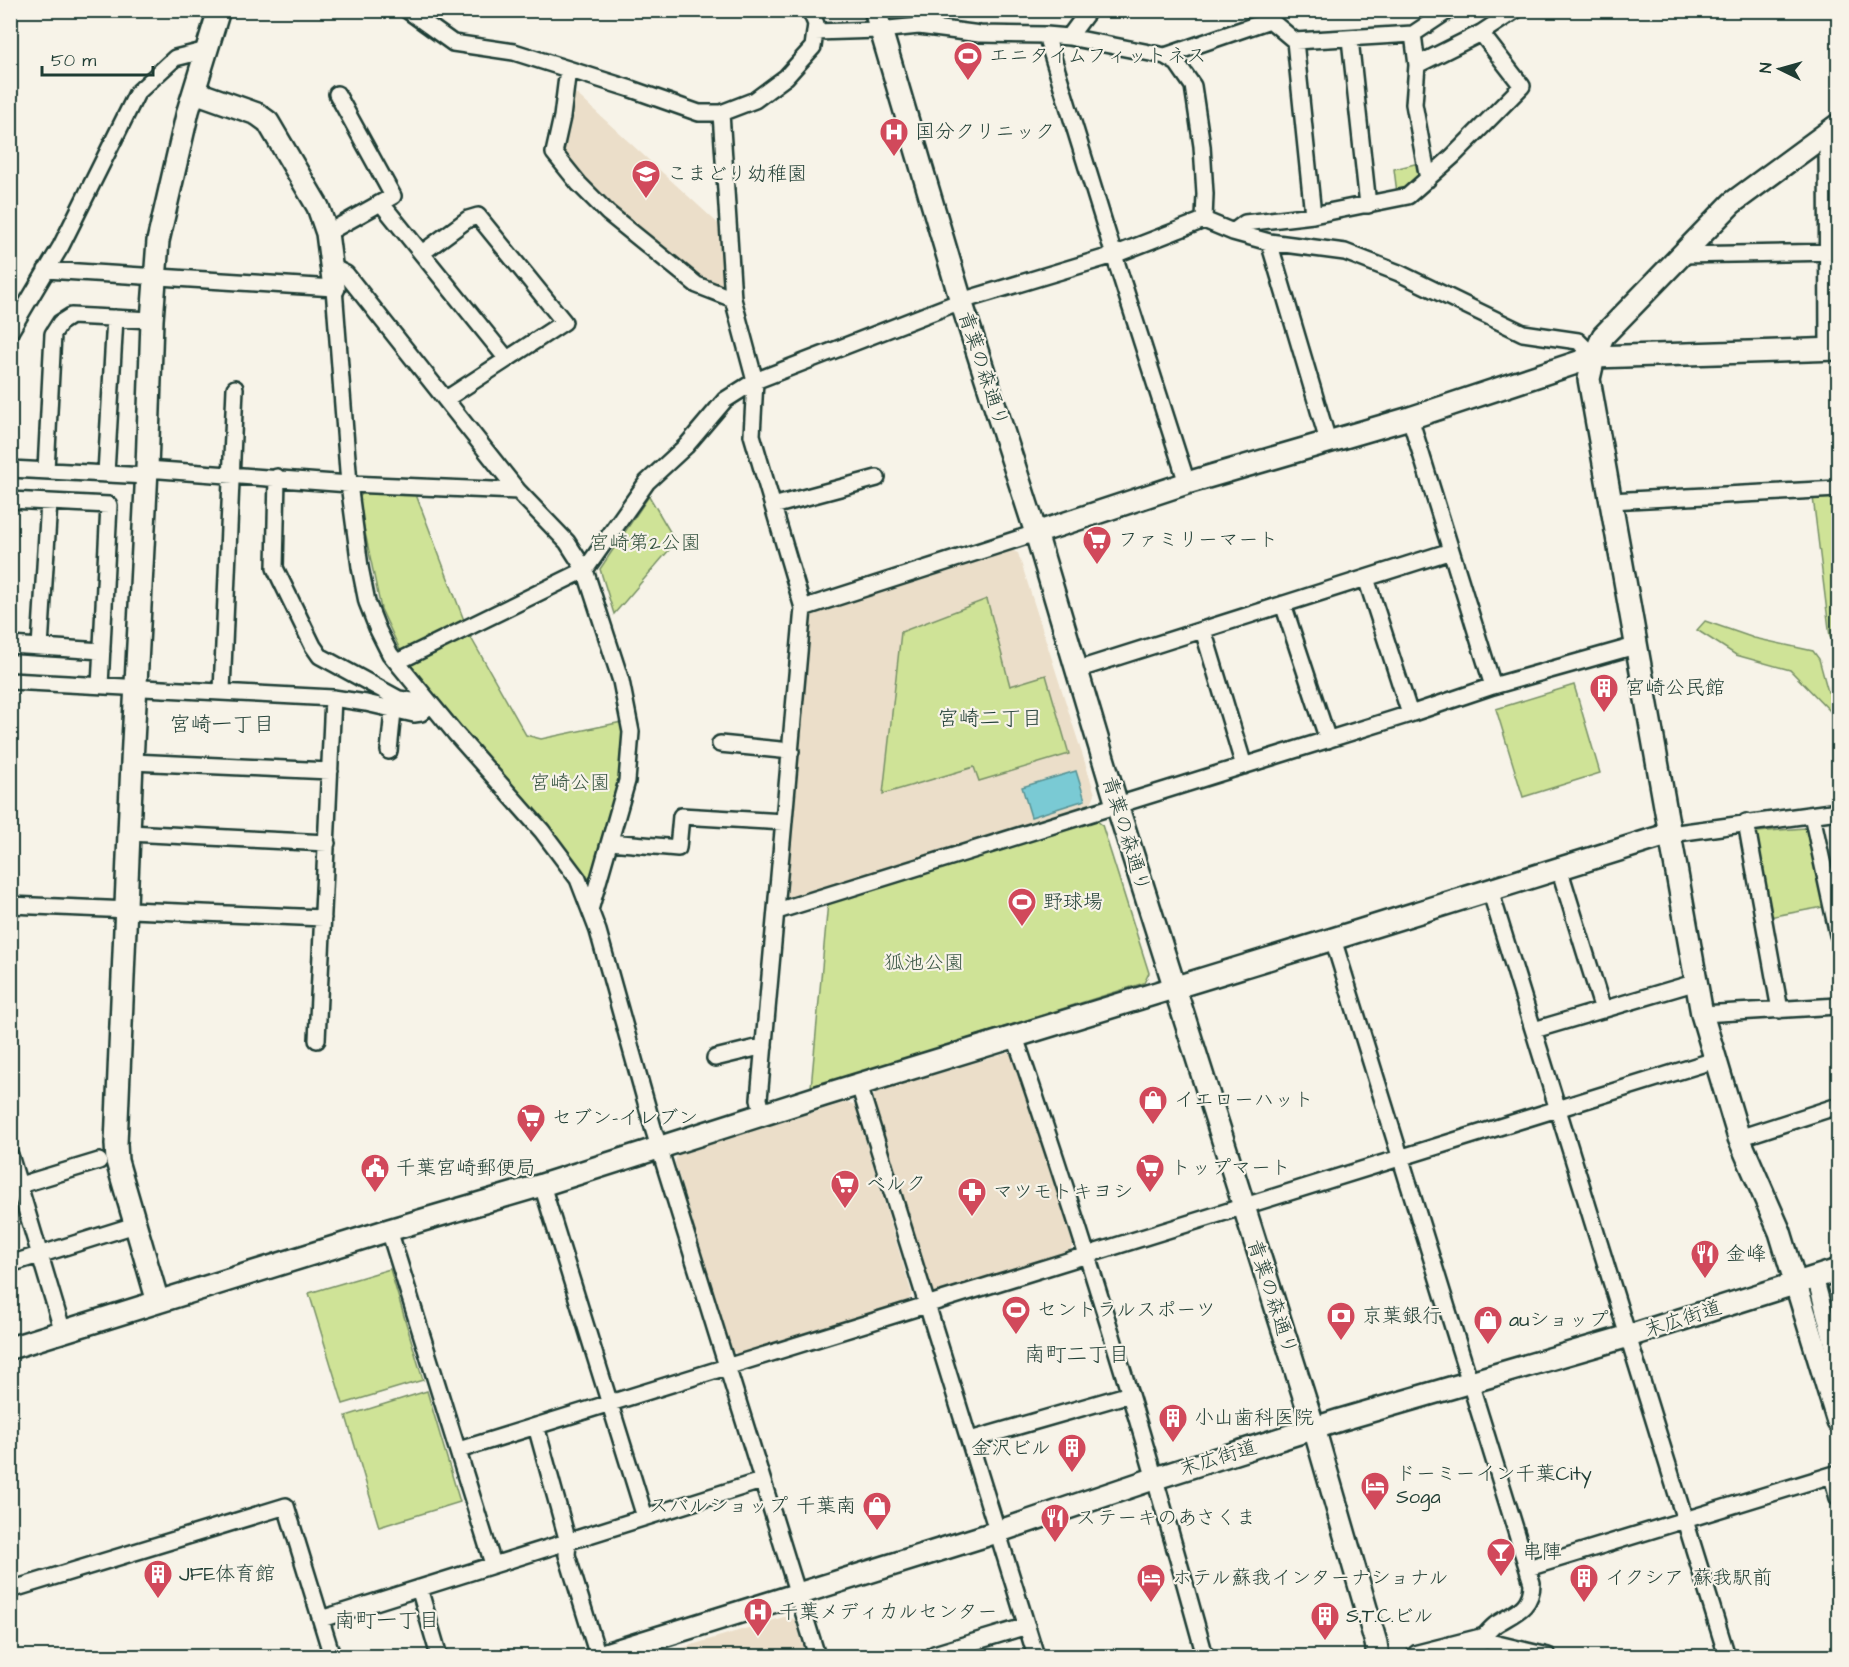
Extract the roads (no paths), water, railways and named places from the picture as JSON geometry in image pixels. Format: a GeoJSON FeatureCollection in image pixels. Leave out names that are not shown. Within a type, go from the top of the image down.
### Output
{"type":"FeatureCollection","features":[{"type":"Feature","properties":{"kind":"street"},"geometry":{"type":"LineString","coordinates":[[158,1302],[117,1161],[116,1144],[152,320],[158,241],[188,111],[219,10]]}},
{"type":"Feature","properties":{"kind":"street"},"geometry":{"type":"LineString","coordinates":[[407,10],[453,43],[514,52],[699,113],[721,113],[755,100],[786,77],[813,46],[816,24],[810,10]]}},
{"type":"Feature","properties":{"kind":"street"},"geometry":{"type":"LineString","coordinates":[[1069,37],[1089,10]]}},
{"type":"Feature","properties":{"kind":"street"},"geometry":{"type":"LineString","coordinates":[[1165,56],[1270,20],[1296,41],[1350,39],[1413,34],[1449,10]]}},
{"type":"Feature","properties":{"kind":"street"},"geometry":{"type":"LineString","coordinates":[[1417,66],[1481,33],[1516,10]]}},
{"type":"Feature","properties":{"kind":"street"},"geometry":{"type":"LineString","coordinates":[[815,32],[877,20],[980,34],[1069,37],[1165,56],[1177,63],[1193,86],[1202,146],[1204,220]]}},
{"type":"Feature","properties":{"kind":"street","name":"青葉の森通り"},"geometry":{"type":"LineString","coordinates":[[877,20],[961,301],[1036,532],[1117,805],[1314,1428],[1378,1656]]}},
{"type":"Feature","properties":{"kind":"street"},"geometry":{"type":"LineString","coordinates":[[1233,232],[1245,223],[1313,215],[1408,196],[1453,156],[1522,86],[1481,33]]}},
{"type":"Feature","properties":{"kind":"street"},"geometry":{"type":"LineString","coordinates":[[1413,34],[1417,66],[1414,104],[1428,179]]}},
{"type":"Feature","properties":{"kind":"street"},"geometry":{"type":"LineString","coordinates":[[1047,35],[1187,483]]}},
{"type":"Feature","properties":{"kind":"street"},"geometry":{"type":"LineString","coordinates":[[1350,39],[1368,205]]}},
{"type":"Feature","properties":{"kind":"street"},"geometry":{"type":"LineString","coordinates":[[1296,41],[1313,215]]}},
{"type":"Feature","properties":{"kind":"street"},"geometry":{"type":"LineString","coordinates":[[11,330],[61,246],[136,93],[175,58],[207,50]]}},
{"type":"Feature","properties":{"kind":"street"},"geometry":{"type":"LineString","coordinates":[[568,69],[562,117],[554,153],[579,184],[608,213],[698,285],[733,299]]}},
{"type":"Feature","properties":{"kind":"street"},"geometry":{"type":"LineString","coordinates":[[195,92],[257,114],[268,122],[318,207],[327,233],[333,278],[349,484],[367,602],[390,654],[542,831],[578,879],[598,931],[659,1147],[817,1656]]}},
{"type":"Feature","properties":{"kind":"street"},"geometry":{"type":"LineString","coordinates":[[327,233],[393,196],[337,94]]}},
{"type":"Feature","properties":{"kind":"street"},"geometry":{"type":"LineString","coordinates":[[721,113],[733,299],[755,381],[752,435],[803,608],[759,1100],[763,1114]]}},
{"type":"Feature","properties":{"kind":"street"},"geometry":{"type":"LineString","coordinates":[[803,608],[1187,483],[1410,418],[1594,357],[1833,349],[1833,140]]}},
{"type":"Feature","properties":{"kind":"street"},"geometry":{"type":"LineString","coordinates":[[1833,140],[1744,192],[1603,336],[1594,357],[1589,379],[1702,1014],[1739,1138],[1780,1232],[1805,1280],[1839,1364]]}},
{"type":"Feature","properties":{"kind":"street"},"geometry":{"type":"LineString","coordinates":[[381,203],[507,359]]}},
{"type":"Feature","properties":{"kind":"street"},"geometry":{"type":"LineString","coordinates":[[422,253],[468,219],[478,216],[564,322],[446,399]]}},
{"type":"Feature","properties":{"kind":"street"},"geometry":{"type":"LineString","coordinates":[[397,662],[585,570],[647,482],[686,446],[725,400],[755,381],[961,301],[1114,255],[1204,220],[1233,232],[1269,242],[1345,252],[1399,273],[1523,333],[1578,341],[1594,357]]}},
{"type":"Feature","properties":{"kind":"street"},"geometry":{"type":"LineString","coordinates":[[1269,242],[1329,441]]}},
{"type":"Feature","properties":{"kind":"street"},"geometry":{"type":"LineString","coordinates":[[1681,255],[1833,252]]}},
{"type":"Feature","properties":{"kind":"street"},"geometry":{"type":"LineString","coordinates":[[46,270],[155,278],[333,278],[346,274],[518,491],[567,542],[585,570],[621,681],[631,732],[627,782],[590,910]]}},
{"type":"Feature","properties":{"kind":"street"},"geometry":{"type":"LineString","coordinates":[[46,470],[53,334],[60,323],[71,316],[152,320]]}},
{"type":"Feature","properties":{"kind":"street"},"geometry":{"type":"LineString","coordinates":[[106,473],[115,318]]}},
{"type":"Feature","properties":{"kind":"street"},"geometry":{"type":"LineString","coordinates":[[222,692],[235,388]]}},
{"type":"Feature","properties":{"kind":"street"},"geometry":{"type":"LineString","coordinates":[[1410,418],[1493,687]]}},
{"type":"Feature","properties":{"kind":"street"},"geometry":{"type":"LineString","coordinates":[[10,469],[232,475],[349,484],[518,491]]}},
{"type":"Feature","properties":{"kind":"street"},"geometry":{"type":"LineString","coordinates":[[277,477],[275,568],[313,646],[320,656],[399,699],[431,704]]}},
{"type":"Feature","properties":{"kind":"street"},"geometry":{"type":"LineString","coordinates":[[773,506],[877,478]]}},
{"type":"Feature","properties":{"kind":"street"},"geometry":{"type":"LineString","coordinates":[[1610,501],[1839,489]]}},
{"type":"Feature","properties":{"kind":"street"},"geometry":{"type":"LineString","coordinates":[[10,500],[109,505],[100,686]]}},
{"type":"Feature","properties":{"kind":"street"},"geometry":{"type":"LineString","coordinates":[[40,647],[49,502]]}},
{"type":"Feature","properties":{"kind":"street"},"geometry":{"type":"LineString","coordinates":[[1077,670],[1451,551]]}},
{"type":"Feature","properties":{"kind":"street"},"geometry":{"type":"LineString","coordinates":[[1366,578],[1410,714]]}},
{"type":"Feature","properties":{"kind":"street"},"geometry":{"type":"LineString","coordinates":[[1283,604],[1328,740]]}},
{"type":"Feature","properties":{"kind":"street"},"geometry":{"type":"LineString","coordinates":[[1203,630],[1244,766]]}},
{"type":"Feature","properties":{"kind":"street"},"geometry":{"type":"LineString","coordinates":[[10,645],[102,651]]}},
{"type":"Feature","properties":{"kind":"street"},"geometry":{"type":"LineString","coordinates":[[777,911],[1493,687],[1635,646]]}},
{"type":"Feature","properties":{"kind":"street"},"geometry":{"type":"LineString","coordinates":[[10,681],[333,698],[414,714],[421,713],[431,704]]}},
{"type":"Feature","properties":{"kind":"street"},"geometry":{"type":"LineString","coordinates":[[317,1040],[333,698]]}},
{"type":"Feature","properties":{"kind":"street"},"geometry":{"type":"LineString","coordinates":[[388,751],[393,711]]}},
{"type":"Feature","properties":{"kind":"street"},"geometry":{"type":"LineString","coordinates":[[720,744],[791,750]]}},
{"type":"Feature","properties":{"kind":"street"},"geometry":{"type":"LineString","coordinates":[[132,762],[330,771]]}},
{"type":"Feature","properties":{"kind":"street"},"geometry":{"type":"LineString","coordinates":[[10,1348],[1670,834],[1839,811]]}},
{"type":"Feature","properties":{"kind":"street"},"geometry":{"type":"LineString","coordinates":[[1812,815],[1839,935]]}},
{"type":"Feature","properties":{"kind":"street"},"geometry":{"type":"LineString","coordinates":[[610,842],[678,848],[681,816],[784,822]]}},
{"type":"Feature","properties":{"kind":"street"},"geometry":{"type":"LineString","coordinates":[[1746,822],[1780,1010]]}},
{"type":"Feature","properties":{"kind":"street"},"geometry":{"type":"LineString","coordinates":[[129,833],[327,843]]}},
{"type":"Feature","properties":{"kind":"street"},"geometry":{"type":"LineString","coordinates":[[1559,868],[1604,1010]]}},
{"type":"Feature","properties":{"kind":"street"},"geometry":{"type":"LineString","coordinates":[[1490,890],[1727,1656]]}},
{"type":"Feature","properties":{"kind":"street"},"geometry":{"type":"LineString","coordinates":[[10,905],[323,918]]}},
{"type":"Feature","properties":{"kind":"street"},"geometry":{"type":"LineString","coordinates":[[1333,939],[1532,1583],[1529,1599],[1518,1612],[1494,1625],[1481,1640]]}},
{"type":"Feature","properties":{"kind":"street"},"geometry":{"type":"LineString","coordinates":[[1534,1030],[1697,982]]}},
{"type":"Feature","properties":{"kind":"street"},"geometry":{"type":"LineString","coordinates":[[1702,1014],[1839,1006]]}},
{"type":"Feature","properties":{"kind":"street"},"geometry":{"type":"LineString","coordinates":[[1015,1037],[1058,1162],[1156,1478],[1205,1656]]}},
{"type":"Feature","properties":{"kind":"street"},"geometry":{"type":"LineString","coordinates":[[715,1058],[764,1046]]}},
{"type":"Feature","properties":{"kind":"street"},"geometry":{"type":"LineString","coordinates":[[459,1450],[1714,1060]]}},
{"type":"Feature","properties":{"kind":"street"},"geometry":{"type":"LineString","coordinates":[[859,1084],[1036,1656]]}},
{"type":"Feature","properties":{"kind":"street"},"geometry":{"type":"LineString","coordinates":[[1739,1138],[1839,1106]]}},
{"type":"Feature","properties":{"kind":"street"},"geometry":{"type":"LineString","coordinates":[[10,1155],[14,1186],[40,1255],[63,1332]]}},
{"type":"Feature","properties":{"kind":"street"},"geometry":{"type":"LineString","coordinates":[[14,1186],[99,1161]]}},
{"type":"Feature","properties":{"kind":"street"},"geometry":{"type":"LineString","coordinates":[[542,1185],[645,1516]]}},
{"type":"Feature","properties":{"kind":"street"},"geometry":{"type":"LineString","coordinates":[[10,1264],[135,1225]]}},
{"type":"Feature","properties":{"kind":"street"},"geometry":{"type":"LineString","coordinates":[[389,1230],[493,1564]]}},
{"type":"Feature","properties":{"kind":"street","name":"末広街道"},"geometry":{"type":"LineString","coordinates":[[599,1656],[997,1532],[1314,1428],[1471,1384],[1839,1270]]}},
{"type":"Feature","properties":{"kind":"street"},"geometry":{"type":"LineString","coordinates":[[1805,1280],[1802,1304],[1839,1422]]}},
{"type":"Feature","properties":{"kind":"street"},"geometry":{"type":"LineString","coordinates":[[970,1440],[1130,1394]]}},
{"type":"Feature","properties":{"kind":"street"},"geometry":{"type":"LineString","coordinates":[[536,1426],[568,1542],[567,1555],[599,1656]]}},
{"type":"Feature","properties":{"kind":"street"},"geometry":{"type":"LineString","coordinates":[[1528,1568],[1835,1474],[1839,1497]]}},
{"type":"Feature","properties":{"kind":"street"},"geometry":{"type":"LineString","coordinates":[[321,1619],[761,1481]]}},
{"type":"Feature","properties":{"kind":"street"},"geometry":{"type":"LineString","coordinates":[[10,1590],[286,1506],[332,1656]]}},
{"type":"Feature","properties":{"kind":"street"},"geometry":{"type":"LineString","coordinates":[[419,1588],[439,1656]]}},
{"type":"Feature","properties":{"kind":"street"},"geometry":{"type":"LineString","coordinates":[[934,1654],[1027,1626]]}},
{"type":"Feature","properties":{"kind":"street"},"geometry":{"type":"LineString","coordinates":[[1418,1656],[1481,1640],[1548,1656]]}},
{"type":"Feature","properties":{"kind":"water"},"geometry":{"type":"Polygon","coordinates":[[[1076,771],[1085,800],[1031,817],[1022,787],[1076,771]]]}},
{"type":"Feature","properties":{"kind":"place","name":"エニタイムフィットネス"},"geometry":{"type":"Point","coordinates":[968,82]}},
{"type":"Feature","properties":{"kind":"place","name":"国分クリニック"},"geometry":{"type":"Point","coordinates":[894,158]}},
{"type":"Feature","properties":{"kind":"place","name":"こまどり幼稚園"},"geometry":{"type":"Point","coordinates":[646,200]}},
{"type":"Feature","properties":{"kind":"place","name":"ファミリーマート"},"geometry":{"type":"Point","coordinates":[1097,566]}},
{"type":"Feature","properties":{"kind":"place","name":"宮崎公民館"},"geometry":{"type":"Point","coordinates":[1604,714]}},
{"type":"Feature","properties":{"kind":"place","name":"野球場"},"geometry":{"type":"Point","coordinates":[1022,928]}},
{"type":"Feature","properties":{"kind":"place","name":"イエローハット"},"geometry":{"type":"Point","coordinates":[1153,1126]}},
{"type":"Feature","properties":{"kind":"place","name":"セブン-イレブン"},"geometry":{"type":"Point","coordinates":[531,1144]}},
{"type":"Feature","properties":{"kind":"place","name":"千葉宮崎郵便局"},"geometry":{"type":"Point","coordinates":[375,1194]}},
{"type":"Feature","properties":{"kind":"place","name":"トップマート"},"geometry":{"type":"Point","coordinates":[1150,1194]}},
{"type":"Feature","properties":{"kind":"place","name":"ベルク"},"geometry":{"type":"Point","coordinates":[845,1210]}},
{"type":"Feature","properties":{"kind":"place","name":"マツモトキヨシ"},"geometry":{"type":"Point","coordinates":[972,1218]}},
{"type":"Feature","properties":{"kind":"place","name":"金峰"},"geometry":{"type":"Point","coordinates":[1705,1280]}},
{"type":"Feature","properties":{"kind":"place","name":"セントラルスポーツ"},"geometry":{"type":"Point","coordinates":[1016,1336]}},
{"type":"Feature","properties":{"kind":"place","name":"京葉銀行"},"geometry":{"type":"Point","coordinates":[1341,1342]}},
{"type":"Feature","properties":{"kind":"place","name":"auショップ"},"geometry":{"type":"Point","coordinates":[1488,1346]}},
{"type":"Feature","properties":{"kind":"place","name":"小山歯科医院"},"geometry":{"type":"Point","coordinates":[1173,1444]}},
{"type":"Feature","properties":{"kind":"place","name":"金沢ビル"},"geometry":{"type":"Point","coordinates":[1072,1474]}},
{"type":"Feature","properties":{"kind":"place","name":"ドーミーイン千葉City Soga"},"geometry":{"type":"Point","coordinates":[1375,1512]}},
{"type":"Feature","properties":{"kind":"place","name":"スバルショップ 千葉南"},"geometry":{"type":"Point","coordinates":[877,1532]}},
{"type":"Feature","properties":{"kind":"place","name":"ステーキのあさくま"},"geometry":{"type":"Point","coordinates":[1055,1544]}},
{"type":"Feature","properties":{"kind":"place","name":"串陣"},"geometry":{"type":"Point","coordinates":[1501,1578]}},
{"type":"Feature","properties":{"kind":"place","name":"JFE体育館"},"geometry":{"type":"Point","coordinates":[158,1600]}},
{"type":"Feature","properties":{"kind":"place","name":"ホテル蘇我インターナショナル"},"geometry":{"type":"Point","coordinates":[1151,1604]}},
{"type":"Feature","properties":{"kind":"place","name":"イクシア 蘇我駅前"},"geometry":{"type":"Point","coordinates":[1584,1604]}},
{"type":"Feature","properties":{"kind":"place","name":"千葉メディカルセンター"},"geometry":{"type":"Point","coordinates":[758,1638]}},
{"type":"Feature","properties":{"kind":"place","name":"S.T.C.ビル"},"geometry":{"type":"Point","coordinates":[1325,1642]}},
{"type":"Feature","properties":{"kind":"district","name":"宮崎二丁目"},"geometry":{"type":"Point","coordinates":[990,718]}},
{"type":"Feature","properties":{"kind":"district","name":"宮崎一丁目"},"geometry":{"type":"Point","coordinates":[222,724]}},
{"type":"Feature","properties":{"kind":"district","name":"南町二丁目"},"geometry":{"type":"Point","coordinates":[1077,1354]}},
{"type":"Feature","properties":{"kind":"district","name":"南町一丁目"},"geometry":{"type":"Point","coordinates":[387,1620]}},
{"type":"Feature","properties":{"kind":"park label","name":"宮崎第2公園"},"geometry":{"type":"Point","coordinates":[645,543]}},
{"type":"Feature","properties":{"kind":"park label","name":"宮崎公園"},"geometry":{"type":"Point","coordinates":[570,783]}},
{"type":"Feature","properties":{"kind":"park label","name":"狐池公園"},"geometry":{"type":"Point","coordinates":[924,963]}}]}
